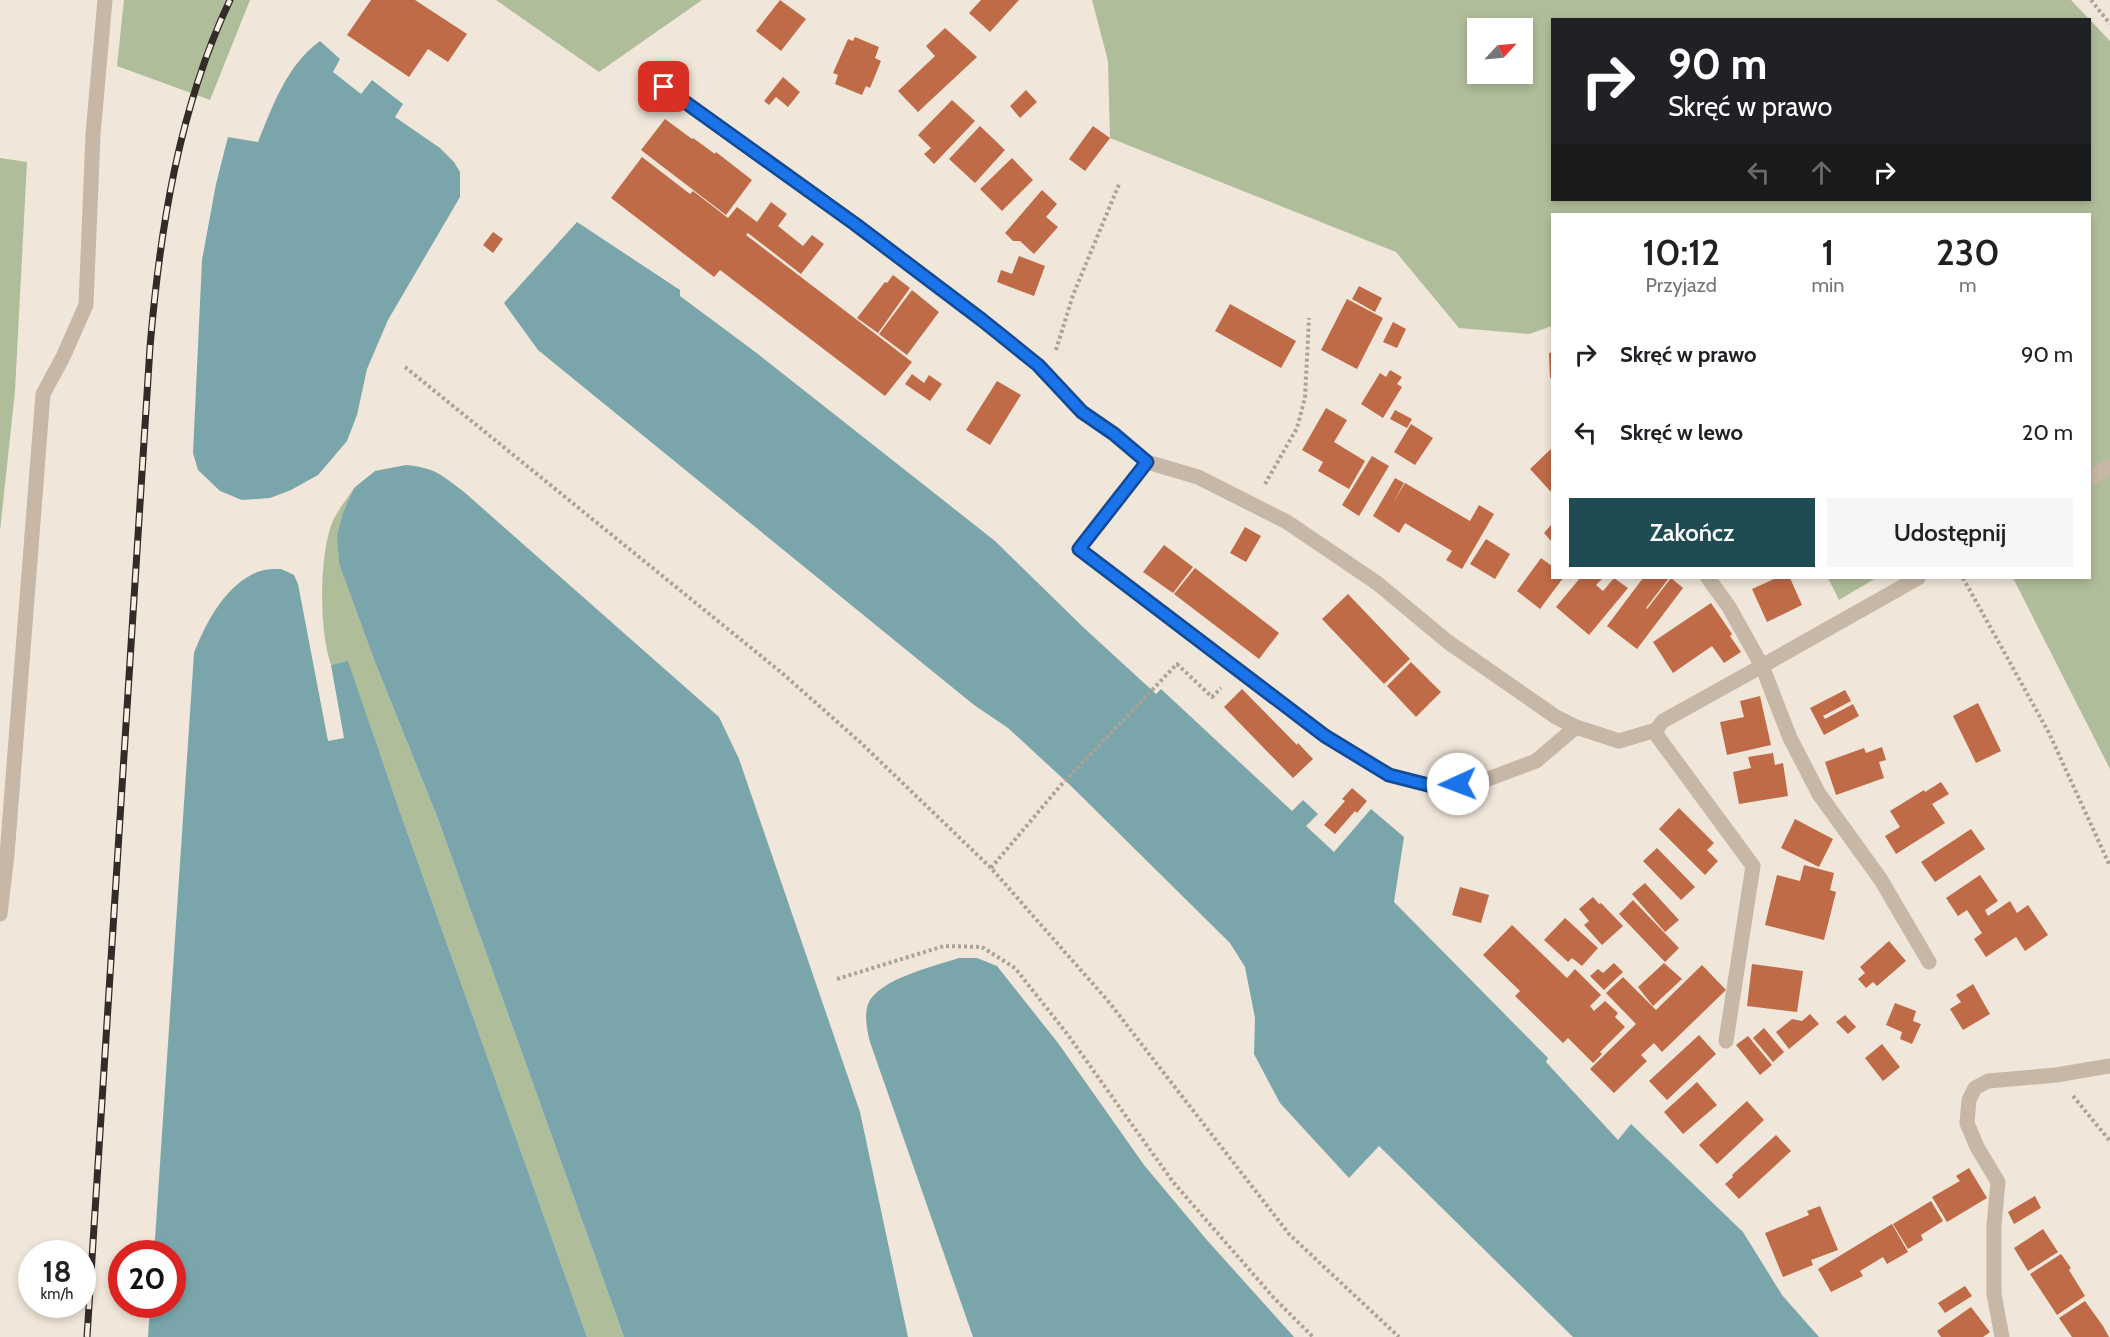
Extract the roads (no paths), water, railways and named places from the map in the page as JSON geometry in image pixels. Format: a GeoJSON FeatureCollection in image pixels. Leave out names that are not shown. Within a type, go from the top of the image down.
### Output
{"type":"FeatureCollection","features":[{"type":"Feature","properties":{"kind":"lane"},"geometry":{"type":"LineString","coordinates":[[0,914],[7,855],[43,394],[63,357],[86,304],[93,134],[105,0]]}},
{"type":"Feature","properties":{"kind":"lane"},"geometry":{"type":"LineString","coordinates":[[664,87],[855,224],[982,320],[1038,365],[1082,412],[1114,434],[1147,462],[1198,477],[1287,522],[1377,583],[1448,642],[1556,717],[1576,727],[1619,741],[1656,730],[1663,721],[1916,579]]}},
{"type":"Feature","properties":{"kind":"lane"},"geometry":{"type":"LineString","coordinates":[[1147,462],[1079,549],[1325,736],[1389,775],[1436,787],[1480,782],[1536,761],[1576,727]]}},
{"type":"Feature","properties":{"kind":"lane"},"geometry":{"type":"LineString","coordinates":[[2091,477],[2110,466]]}},
{"type":"Feature","properties":{"kind":"lane"},"geometry":{"type":"LineString","coordinates":[[1708,579],[1729,607],[1762,666],[1790,738],[1819,794],[1881,880],[1929,962]]}},
{"type":"Feature","properties":{"kind":"lane"},"geometry":{"type":"LineString","coordinates":[[1656,730],[1658,736],[1753,866],[1726,1041]]}},
{"type":"Feature","properties":{"kind":"lane"},"geometry":{"type":"LineString","coordinates":[[2002,1337],[1994,1294],[1994,1225],[1998,1182],[1977,1147],[1968,1123],[1969,1100],[1975,1088],[1988,1082],[2056,1075],[2110,1066]]}},
{"type":"Feature","properties":{"kind":"water"},"geometry":{"type":"Polygon","coordinates":[[[320,41],[340,59],[333,72],[361,94],[372,80],[403,104],[395,117],[440,148],[454,162],[460,172],[460,197],[388,320],[367,369],[357,415],[347,441],[318,475],[291,490],[270,498],[242,500],[220,491],[198,470],[193,453],[202,260],[216,184],[228,137],[258,142],[282,87],[298,62],[320,41]]]}},
{"type":"Feature","properties":{"kind":"water"},"geometry":{"type":"Polygon","coordinates":[[[577,222],[680,290],[680,296],[758,354],[995,541],[1156,694],[1161,689],[1292,811],[1303,800],[1318,814],[1306,826],[1334,852],[1371,809],[1404,837],[1394,902],[1548,1058],[1546,1062],[1618,1140],[1631,1124],[1743,1232],[1782,1295],[1819,1337],[1573,1337],[1379,1146],[1349,1178],[1280,1103],[1254,1054],[1255,1018],[1245,967],[1230,943],[1071,786],[1008,728],[974,705],[538,350],[504,303],[577,222]]]}},
{"type":"Feature","properties":{"kind":"water"},"geometry":{"type":"Polygon","coordinates":[[[406,465],[437,473],[463,491],[719,717],[739,759],[860,1112],[908,1337],[624,1337],[438,819],[377,667],[339,563],[337,535],[344,510],[354,488],[375,471],[406,465]]]}},
{"type":"Feature","properties":{"kind":"water"},"geometry":{"type":"Polygon","coordinates":[[[281,569],[294,575],[298,584],[328,741],[344,738],[331,665],[348,661],[587,1337],[148,1337],[149,1318],[186,1318],[186,1240],[155,1240],[194,653],[210,619],[224,598],[242,580],[256,572],[281,569]]]}},
{"type":"Feature","properties":{"kind":"water"},"geometry":{"type":"Polygon","coordinates":[[[959,958],[977,958],[997,966],[1058,1043],[1144,1165],[1206,1239],[1294,1337],[973,1337],[870,1042],[866,1018],[868,1004],[883,987],[922,969],[959,958]]]}},
{"type":"Feature","properties":{"kind":"railway"},"geometry":{"type":"LineString","coordinates":[[87,1337],[154,302],[166,213],[185,126],[197,83],[230,0]]}}]}
